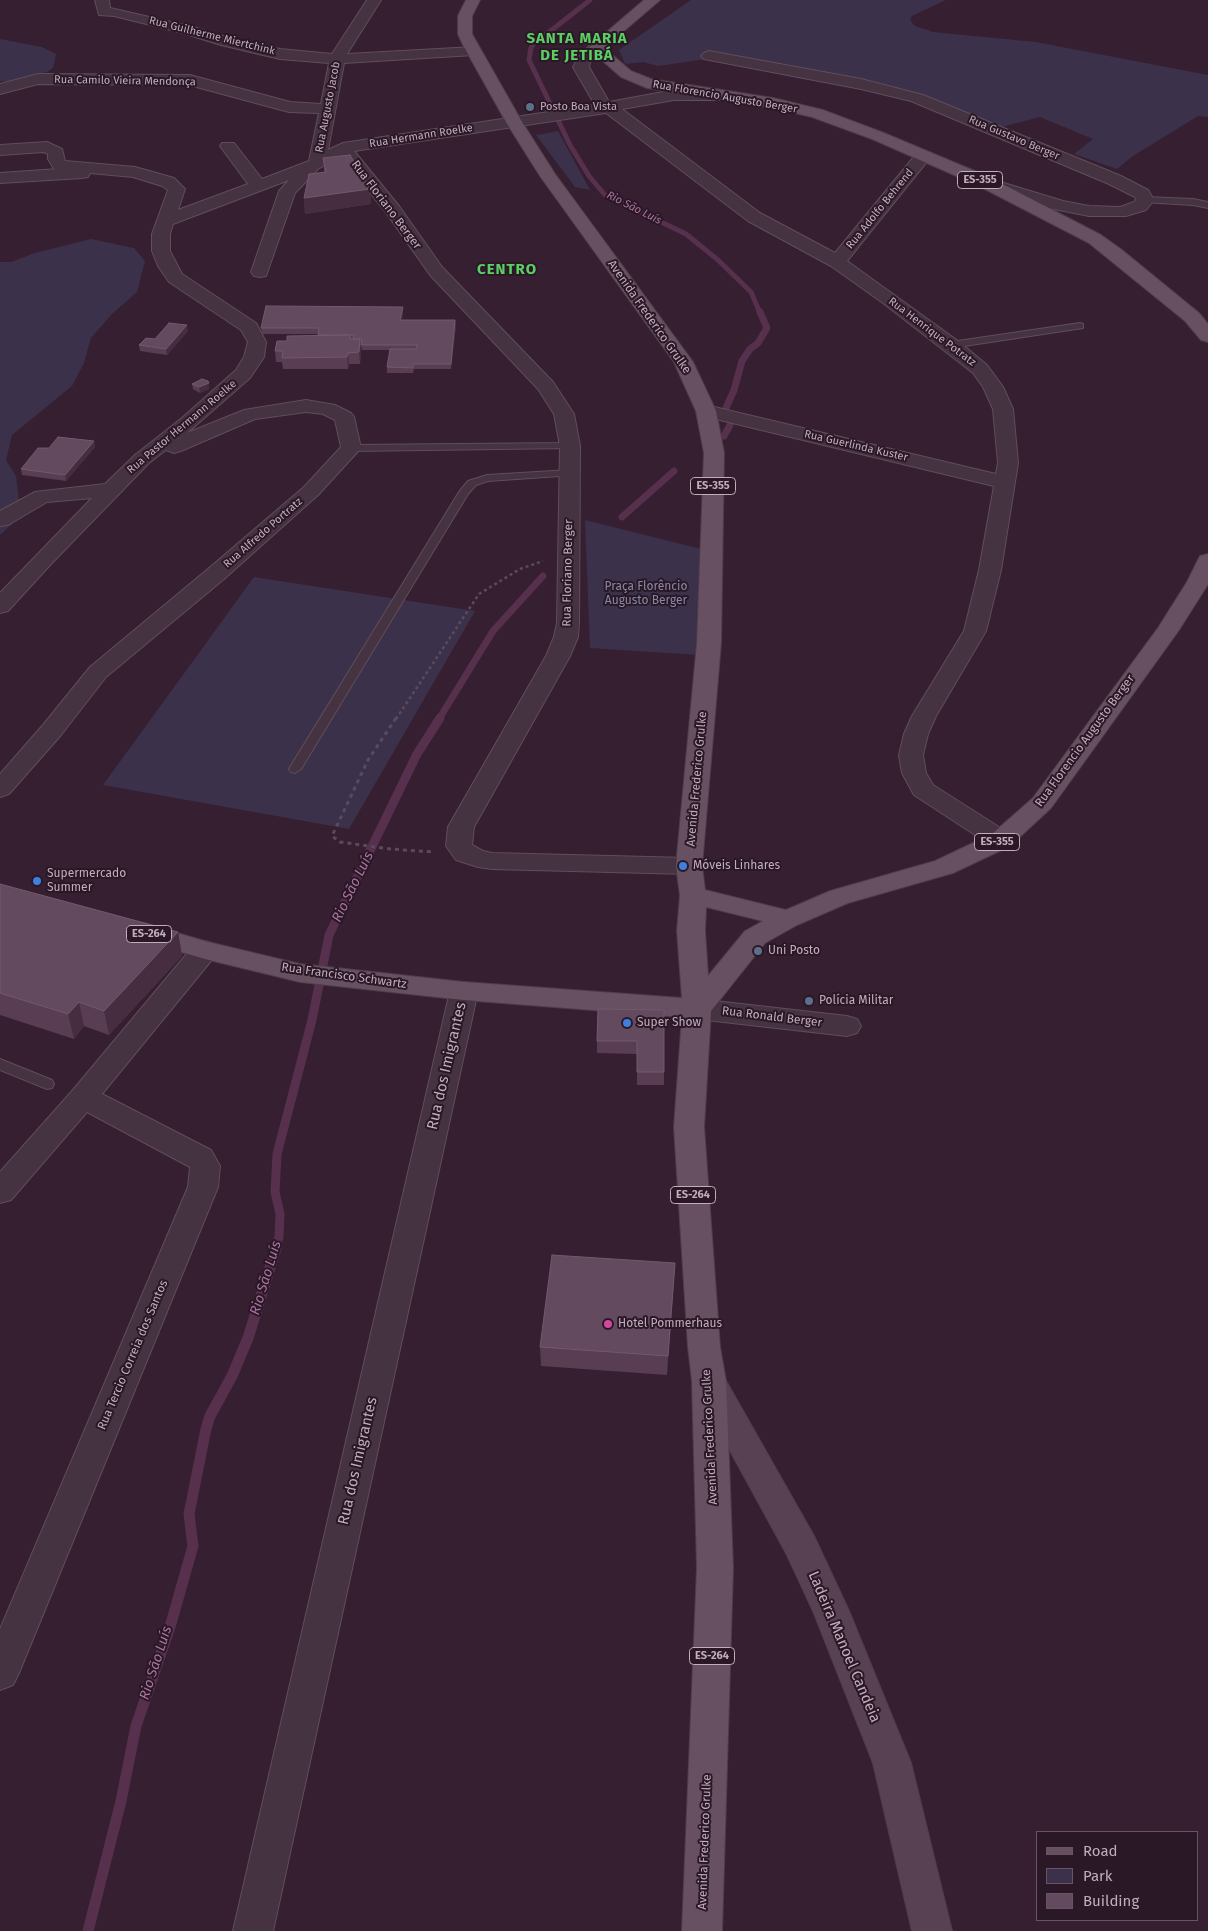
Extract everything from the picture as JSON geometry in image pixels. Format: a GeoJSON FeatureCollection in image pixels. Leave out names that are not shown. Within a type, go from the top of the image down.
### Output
{"type":"FeatureCollection","features":[{"type":"Feature","properties":{"kind":"main road","name":"Avenida Frederico Grulke"},"geometry":{"type":"LineString","coordinates":[[473,0],[465,16],[465,34],[474,51],[514,122],[548,176],[682,362],[706,411],[714,453],[709,634],[689,866],[693,895],[692,932],[697,1009],[688,1128],[704,1348],[709,1381],[715,1568],[702,1931]]}},
{"type":"Feature","properties":{"kind":"main road"},"geometry":{"type":"LineString","coordinates":[[595,48],[653,0]]}},
{"type":"Feature","properties":{"kind":"main road","name":"Rua Florencio Augusto Berger"},"geometry":{"type":"LineString","coordinates":[[595,48],[626,74],[647,83],[773,103],[817,113],[983,181],[1095,239],[1192,317],[1208,336]]}},
{"type":"Feature","properties":{"kind":"main road","name":"Rua Florencio Augusto Berger"},"geometry":{"type":"LineString","coordinates":[[697,1009],[755,938],[788,919],[839,897],[944,867],[1001,840],[1042,803],[1062,777],[1168,630],[1198,582],[1208,561]]}},
{"type":"Feature","properties":{"kind":"main road"},"geometry":{"type":"LineString","coordinates":[[693,895],[788,919]]}},
{"type":"Feature","properties":{"kind":"main road","name":"Rua Francisco Schwartz"},"geometry":{"type":"LineString","coordinates":[[121,926],[205,950],[300,972],[356,980],[464,991],[697,1009]]}},
{"type":"Feature","properties":{"kind":"street","name":"Rua Augusto Jacob"},"geometry":{"type":"LineString","coordinates":[[317,164],[337,58],[374,0]]}},
{"type":"Feature","properties":{"kind":"street","name":"Rua Guilherme Miertchink"},"geometry":{"type":"LineString","coordinates":[[103,4],[104,12],[114,12],[271,52],[337,58],[474,51]]}},
{"type":"Feature","properties":{"kind":"street"},"geometry":{"type":"LineString","coordinates":[[595,48],[583,60],[581,67],[607,107]]}},
{"type":"Feature","properties":{"kind":"street","name":"Rua Gustavo Berger"},"geometry":{"type":"LineString","coordinates":[[709,56],[861,84],[917,98],[1115,180],[1142,194],[1145,200]]}},
{"type":"Feature","properties":{"kind":"street","name":"Rua Camilo Vieira Mendonça"},"geometry":{"type":"LineString","coordinates":[[0,89],[38,80],[190,80],[289,107],[328,109]]}},
{"type":"Feature","properties":{"kind":"street","name":"Rua Hermann Roelke"},"geometry":{"type":"LineString","coordinates":[[168,220],[317,164],[343,148],[568,115],[674,95],[718,94]]}},
{"type":"Feature","properties":{"kind":"street","name":"Rua Henrique Potratz"},"geometry":{"type":"LineString","coordinates":[[607,107],[754,217],[838,262],[951,345],[980,369],[993,387],[1003,408],[1008,463],[990,570],[975,631],[924,716],[916,734],[911,755],[914,772],[922,790],[1001,840]]}},
{"type":"Feature","properties":{"kind":"street"},"geometry":{"type":"LineString","coordinates":[[228,146],[259,186]]}},
{"type":"Feature","properties":{"kind":"street"},"geometry":{"type":"LineString","coordinates":[[0,150],[47,147],[56,152],[56,159],[60,165],[126,171],[157,177],[168,182],[176,189],[168,220]]}},
{"type":"Feature","properties":{"kind":"street","name":"Rua Floriano Berger"},"geometry":{"type":"LineString","coordinates":[[343,148],[393,210],[436,271],[546,386],[564,414],[570,446],[568,623],[566,638],[558,656],[461,827],[459,846],[465,854]]}},
{"type":"Feature","properties":{"kind":"street","name":"Rua Adolfo Behrend"},"geometry":{"type":"LineString","coordinates":[[838,262],[923,156]]}},
{"type":"Feature","properties":{"kind":"street"},"geometry":{"type":"LineString","coordinates":[[260,272],[288,190],[317,164]]}},
{"type":"Feature","properties":{"kind":"street"},"geometry":{"type":"LineString","coordinates":[[0,178],[126,171]]}},
{"type":"Feature","properties":{"kind":"street"},"geometry":{"type":"LineString","coordinates":[[983,181],[1060,206],[1089,211],[1120,212],[1140,206],[1145,200]]}},
{"type":"Feature","properties":{"kind":"street","name":"Rua Pastor Hermann Roelke"},"geometry":{"type":"LineString","coordinates":[[0,606],[110,490],[142,459],[189,422],[243,374],[254,357],[257,342],[249,327],[175,278],[167,266],[161,251],[161,234],[168,220]]}},
{"type":"Feature","properties":{"kind":"street"},"geometry":{"type":"LineString","coordinates":[[142,459],[251,414],[306,406],[328,408],[344,417],[351,448]]}},
{"type":"Feature","properties":{"kind":"street","name":"Rua Guerlinda Kuster"},"geometry":{"type":"LineString","coordinates":[[706,411],[1005,483]]}},
{"type":"Feature","properties":{"kind":"street","name":"Rua Alfredo Portratz"},"geometry":{"type":"LineString","coordinates":[[0,789],[52,730],[98,672],[216,574],[311,491],[351,448]]}},
{"type":"Feature","properties":{"kind":"street"},"geometry":{"type":"LineString","coordinates":[[0,520],[42,496],[110,490]]}},
{"type":"Feature","properties":{"kind":"street"},"geometry":{"type":"LineString","coordinates":[[465,854],[478,859],[492,861],[689,866]]}},
{"type":"Feature","properties":{"kind":"street"},"geometry":{"type":"LineString","coordinates":[[0,1192],[83,1097],[205,950]]}},
{"type":"Feature","properties":{"kind":"street","name":"Rua dos Imigrantes"},"geometry":{"type":"LineString","coordinates":[[253,1931],[464,991]]}},
{"type":"Feature","properties":{"kind":"street","name":"Rua Ronald Berger"},"geometry":{"type":"LineString","coordinates":[[697,1009],[847,1026]]}},
{"type":"Feature","properties":{"kind":"street","name":"Rua Tercio Correia dos Santos"},"geometry":{"type":"LineString","coordinates":[[0,1673],[199,1196],[205,1176],[205,1166],[200,1158],[83,1097]]}},
{"type":"Feature","properties":{"kind":"street","name":"Ladeira Manoel Candeia"},"geometry":{"type":"LineString","coordinates":[[709,1381],[783,1513],[831,1611],[892,1763],[932,1931]]}},
{"type":"Feature","properties":{"kind":"lane"},"geometry":{"type":"LineString","coordinates":[[1145,200],[1194,202],[1208,205]]}},
{"type":"Feature","properties":{"kind":"lane"},"geometry":{"type":"LineString","coordinates":[[951,345],[1080,326]]}},
{"type":"Feature","properties":{"kind":"lane"},"geometry":{"type":"LineString","coordinates":[[351,448],[570,446]]}},
{"type":"Feature","properties":{"kind":"lane"},"geometry":{"type":"LineString","coordinates":[[295,769],[464,492],[472,483],[487,478],[570,473]]}},
{"type":"Feature","properties":{"kind":"lane"},"geometry":{"type":"LineString","coordinates":[[0,1064],[47,1084]]}},
{"type":"Feature","properties":{"kind":"path"},"geometry":{"type":"LineString","coordinates":[[465,854],[390,849],[340,842],[332,836],[368,760],[479,594],[520,569],[569,552]]}},
{"type":"Feature","properties":{"kind":"green space"},"geometry":{"type":"Polygon","coordinates":[[[691,0],[946,0],[912,16],[910,20],[915,26],[933,32],[1036,42],[1208,75],[1208,117],[1198,116],[1133,156],[1117,169],[1074,154],[1093,139],[1040,117],[994,129],[899,95],[814,81],[721,57],[658,66],[643,62],[625,64],[619,50],[691,0]]]}},
{"type":"Feature","properties":{"kind":"green space"},"geometry":{"type":"Polygon","coordinates":[[[0,39],[42,47],[56,54],[53,68],[47,72],[10,82],[0,81],[0,39]]]}},
{"type":"Feature","properties":{"kind":"green space"},"geometry":{"type":"Polygon","coordinates":[[[558,131],[590,190],[575,187],[536,135],[558,131]]]}},
{"type":"Feature","properties":{"kind":"green space"},"geometry":{"type":"Polygon","coordinates":[[[91,239],[134,248],[145,261],[137,292],[112,314],[91,338],[84,363],[72,386],[12,435],[6,460],[16,476],[21,516],[0,535],[0,262],[11,262],[35,253],[91,239]]]}},
{"type":"Feature","properties":{"kind":"green space","name":"Praça Florêncio Augusto Berger"},"geometry":{"type":"Polygon","coordinates":[[[585,520],[705,550],[699,655],[590,648],[585,520]]]}},
{"type":"Feature","properties":{"kind":"green space"},"geometry":{"type":"Polygon","coordinates":[[[254,577],[475,611],[349,829],[103,785],[254,577]]]}},
{"type":"Feature","properties":{"kind":"building"},"geometry":{"type":"Polygon","coordinates":[[[350,155],[370,189],[304,198],[309,174],[326,172],[323,158],[350,155]]]}},
{"type":"Feature","properties":{"kind":"building"},"geometry":{"type":"Polygon","coordinates":[[[266,306],[403,307],[400,320],[455,320],[451,364],[413,364],[413,368],[387,367],[390,349],[416,349],[417,345],[361,345],[362,339],[353,339],[354,335],[318,335],[319,328],[261,328],[266,306]]]}},
{"type":"Feature","properties":{"kind":"building"},"geometry":{"type":"Polygon","coordinates":[[[169,323],[187,325],[166,349],[139,345],[146,338],[155,339],[169,323]]]}},
{"type":"Feature","properties":{"kind":"building"},"geometry":{"type":"Polygon","coordinates":[[[350,335],[350,339],[360,339],[359,352],[348,353],[347,357],[282,358],[283,351],[275,351],[277,341],[287,341],[287,336],[350,335]]]}},
{"type":"Feature","properties":{"kind":"building"},"geometry":{"type":"Polygon","coordinates":[[[202,379],[209,383],[199,387],[192,384],[202,379]]]}},
{"type":"Feature","properties":{"kind":"building"},"geometry":{"type":"Polygon","coordinates":[[[58,437],[94,441],[65,475],[21,469],[38,448],[49,448],[58,437]]]}},
{"type":"Feature","properties":{"kind":"building"},"geometry":{"type":"Polygon","coordinates":[[[0,884],[178,932],[104,1011],[79,1002],[68,1014],[0,993],[0,884]]]}},
{"type":"Feature","properties":{"kind":"building"},"geometry":{"type":"Polygon","coordinates":[[[598,1009],[664,1010],[664,1072],[637,1072],[637,1041],[597,1041],[598,1009]]]}},
{"type":"Feature","properties":{"kind":"building","name":"Hotel Pommerhaus"},"geometry":{"type":"Polygon","coordinates":[[[552,1255],[675,1263],[668,1356],[540,1347],[552,1255]]]}},
{"type":"Feature","properties":{"kind":"waterway","name":"Rio São Luís"},"geometry":{"type":"LineString","coordinates":[[590,0],[548,33],[536,40],[531,48],[529,60],[570,145],[589,176],[605,195],[686,234],[718,260],[751,292],[760,313]]}},
{"type":"Feature","properties":{"kind":"waterway","name":"Rio São Luís"},"geometry":{"type":"LineString","coordinates":[[726,408],[734,390],[742,361],[750,349],[758,343],[767,328],[760,312]]}},
{"type":"Feature","properties":{"kind":"waterway","name":"Rio São Luís"},"geometry":{"type":"LineString","coordinates":[[724,436],[730,425]]}},
{"type":"Feature","properties":{"kind":"waterway","name":"Rio São Luís"},"geometry":{"type":"LineString","coordinates":[[622,517],[674,471]]}},
{"type":"Feature","properties":{"kind":"waterway","name":"Rio São Luís"},"geometry":{"type":"LineString","coordinates":[[439,719],[493,631],[543,576]]}},
{"type":"Feature","properties":{"kind":"waterway","name":"Rio São Luís"},"geometry":{"type":"LineString","coordinates":[[276,1246],[279,1237],[280,1214],[275,1192],[277,1154],[312,1020],[329,935],[417,754],[440,718]]}},
{"type":"Feature","properties":{"kind":"waterway","name":"Rio São Luís"},"geometry":{"type":"LineString","coordinates":[[88,1931],[121,1801],[136,1726],[170,1627],[193,1546],[189,1514],[206,1429],[210,1416],[232,1376],[248,1338],[277,1245]]}},
{"type":"Feature","properties":{"kind":"place","name":"Posto Boa Vista"},"geometry":{"type":"Point","coordinates":[530,107]}},
{"type":"Feature","properties":{"kind":"place","name":"Móveis Linhares"},"geometry":{"type":"Point","coordinates":[683,866]}},
{"type":"Feature","properties":{"kind":"place","name":"Supermercado Summer"},"geometry":{"type":"Point","coordinates":[37,881]}},
{"type":"Feature","properties":{"kind":"place","name":"Uni Posto"},"geometry":{"type":"Point","coordinates":[758,951]}},
{"type":"Feature","properties":{"kind":"place","name":"Polícia Militar"},"geometry":{"type":"Point","coordinates":[809,1001]}},
{"type":"Feature","properties":{"kind":"place","name":"Super Show"},"geometry":{"type":"Point","coordinates":[627,1023]}},
{"type":"Feature","properties":{"kind":"place","name":"Hotel Pommerhaus"},"geometry":{"type":"Point","coordinates":[608,1324]}},
{"type":"Feature","properties":{"kind":"district","name":"SANTA MARIA DE JETIBÁ"},"geometry":{"type":"Point","coordinates":[577,48]}},
{"type":"Feature","properties":{"kind":"district","name":"CENTRO"},"geometry":{"type":"Point","coordinates":[507,270]}}]}
